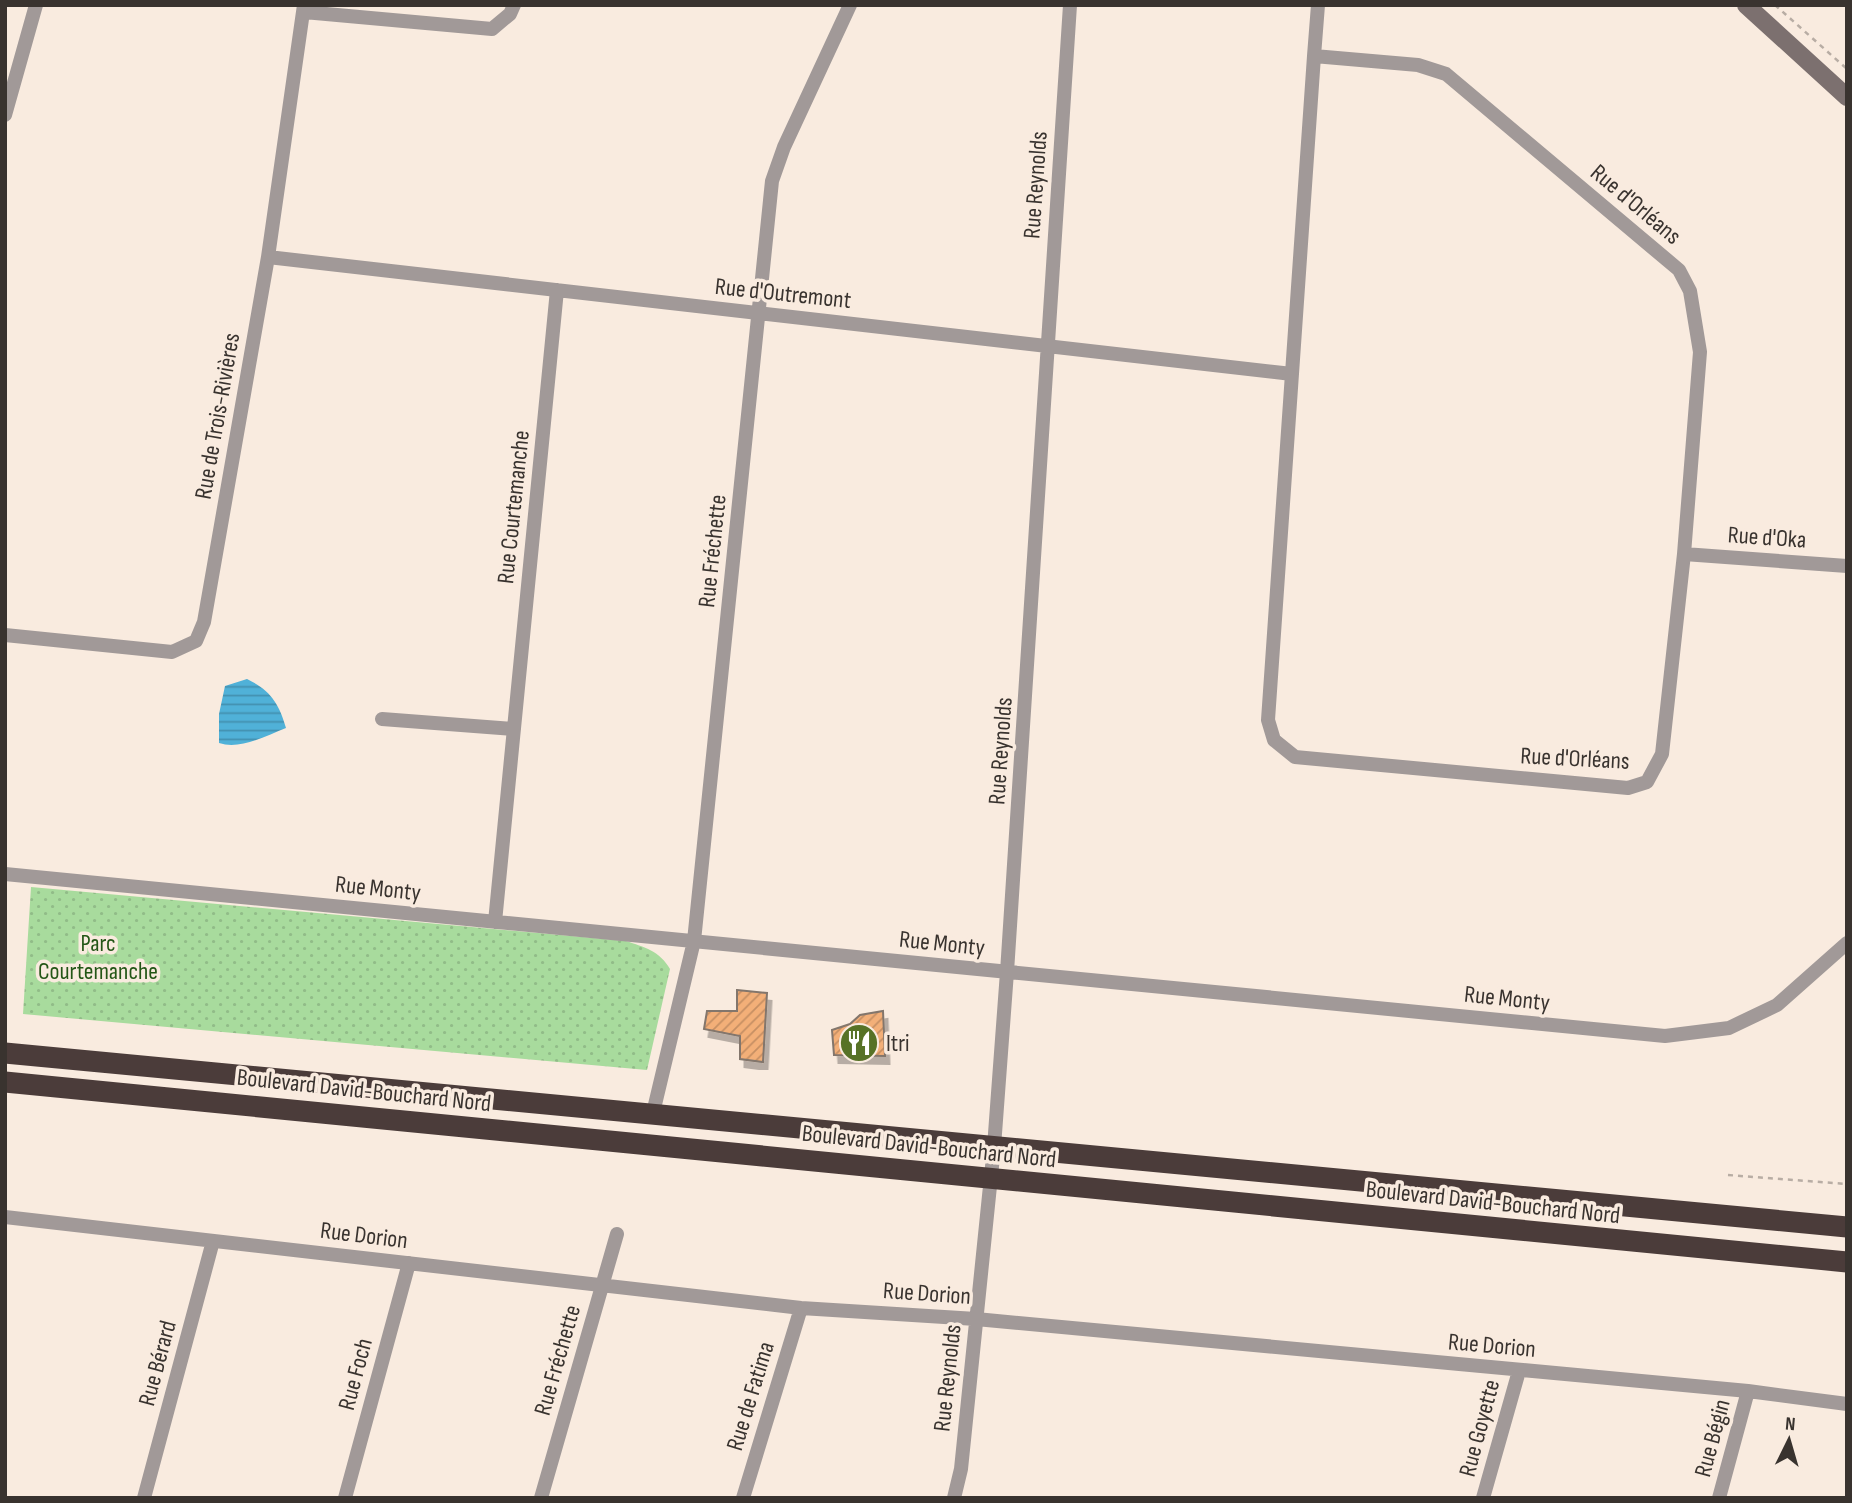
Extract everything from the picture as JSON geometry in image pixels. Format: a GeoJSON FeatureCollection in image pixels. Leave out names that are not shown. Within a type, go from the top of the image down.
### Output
{"type":"FeatureCollection","features":[{"type":"Feature","properties":{"kind":"highway","name":"Boulevard David-Bouchard Nord"},"geometry":{"type":"LineString","coordinates":[[5,1053],[1847,1227]]}},
{"type":"Feature","properties":{"kind":"highway","name":"Boulevard David-Bouchard Nord"},"geometry":{"type":"LineString","coordinates":[[5,1082],[1847,1262]]}},
{"type":"Feature","properties":{"kind":"street"},"geometry":{"type":"LineString","coordinates":[[5,115],[36,5]]}},
{"type":"Feature","properties":{"kind":"street"},"geometry":{"type":"LineString","coordinates":[[304,9],[492,29],[510,14],[514,5]]}},
{"type":"Feature","properties":{"kind":"street","name":"Rue Fréchette"},"geometry":{"type":"LineString","coordinates":[[653,1113],[694,941],[761,313],[772,181],[784,146],[850,5]]}},
{"type":"Feature","properties":{"kind":"street","name":"Rue Reynolds"},"geometry":{"type":"LineString","coordinates":[[954,1498],[961,1469],[991,1178],[1007,972],[1070,5]]}},
{"type":"Feature","properties":{"kind":"street","name":"Rue d'Orléans"},"geometry":{"type":"LineString","coordinates":[[1314,56],[1418,65],[1446,74],[1679,270],[1690,291],[1700,352],[1684,554],[1662,754],[1647,782],[1628,788],[1295,757],[1275,740],[1268,720],[1314,56],[1318,5]]}},
{"type":"Feature","properties":{"kind":"street"},"geometry":{"type":"LineString","coordinates":[[1746,5],[1847,97]]}},
{"type":"Feature","properties":{"kind":"street","name":"Rue de Trois-Rivières"},"geometry":{"type":"LineString","coordinates":[[5,635],[172,652],[196,641],[204,622],[268,257],[304,9]]}},
{"type":"Feature","properties":{"kind":"street","name":"Rue d'Outremont"},"geometry":{"type":"LineString","coordinates":[[268,257],[1292,374]]}},
{"type":"Feature","properties":{"kind":"street","name":"Rue Courtemanche"},"geometry":{"type":"LineString","coordinates":[[495,922],[557,290]]}},
{"type":"Feature","properties":{"kind":"street","name":"Rue d'Oka"},"geometry":{"type":"LineString","coordinates":[[1684,554],[1847,566]]}},
{"type":"Feature","properties":{"kind":"street"},"geometry":{"type":"LineString","coordinates":[[382,719],[514,729]]}},
{"type":"Feature","properties":{"kind":"street","name":"Rue Monty"},"geometry":{"type":"LineString","coordinates":[[5,874],[1665,1036],[1729,1028],[1777,1005],[1847,943]]}},
{"type":"Feature","properties":{"kind":"street","name":"Rue Dorion"},"geometry":{"type":"LineString","coordinates":[[5,1217],[801,1308],[976,1319],[1748,1391],[1847,1404]]}},
{"type":"Feature","properties":{"kind":"street","name":"Rue Fréchette"},"geometry":{"type":"LineString","coordinates":[[541,1498],[617,1234]]}},
{"type":"Feature","properties":{"kind":"street","name":"Rue Bérard"},"geometry":{"type":"LineString","coordinates":[[144,1498],[213,1241]]}},
{"type":"Feature","properties":{"kind":"street","name":"Rue Foch"},"geometry":{"type":"LineString","coordinates":[[345,1498],[410,1263]]}},
{"type":"Feature","properties":{"kind":"street","name":"Rue de Fatima"},"geometry":{"type":"LineString","coordinates":[[743,1498],[801,1308]]}},
{"type":"Feature","properties":{"kind":"street","name":"Rue Goyette"},"geometry":{"type":"LineString","coordinates":[[1483,1498],[1519,1371]]}},
{"type":"Feature","properties":{"kind":"street","name":"Rue Bégin"},"geometry":{"type":"LineString","coordinates":[[1719,1498],[1748,1391]]}},
{"type":"Feature","properties":{"kind":"path"},"geometry":{"type":"LineString","coordinates":[[1775,5],[1847,69]]}},
{"type":"Feature","properties":{"kind":"path"},"geometry":{"type":"LineString","coordinates":[[1728,1175],[1847,1184]]}},
{"type":"Feature","properties":{"kind":"green space","name":"Parc Courtemanche"},"geometry":{"type":"Polygon","coordinates":[[[31,887],[626,941],[656,954],[670,969],[647,1070],[23,1014],[31,887]]]}},
{"type":"Feature","properties":{"kind":"water"},"geometry":{"type":"Polygon","coordinates":[[[247,679],[272,698],[286,728],[236,745],[219,743],[219,714],[225,686],[247,679]]]}},
{"type":"Feature","properties":{"kind":"building"},"geometry":{"type":"Polygon","coordinates":[[[737,990],[767,993],[763,1062],[740,1059],[740,1036],[704,1029],[707,1011],[737,1011],[737,990]]]}},
{"type":"Feature","properties":{"kind":"building","name":"Itri"},"geometry":{"type":"Polygon","coordinates":[[[883,1011],[885,1056],[834,1055],[832,1030],[850,1024],[860,1015],[883,1011]]]}},
{"type":"Feature","properties":{"kind":"place","name":"Itri"},"geometry":{"type":"Point","coordinates":[859,1043]}}]}
